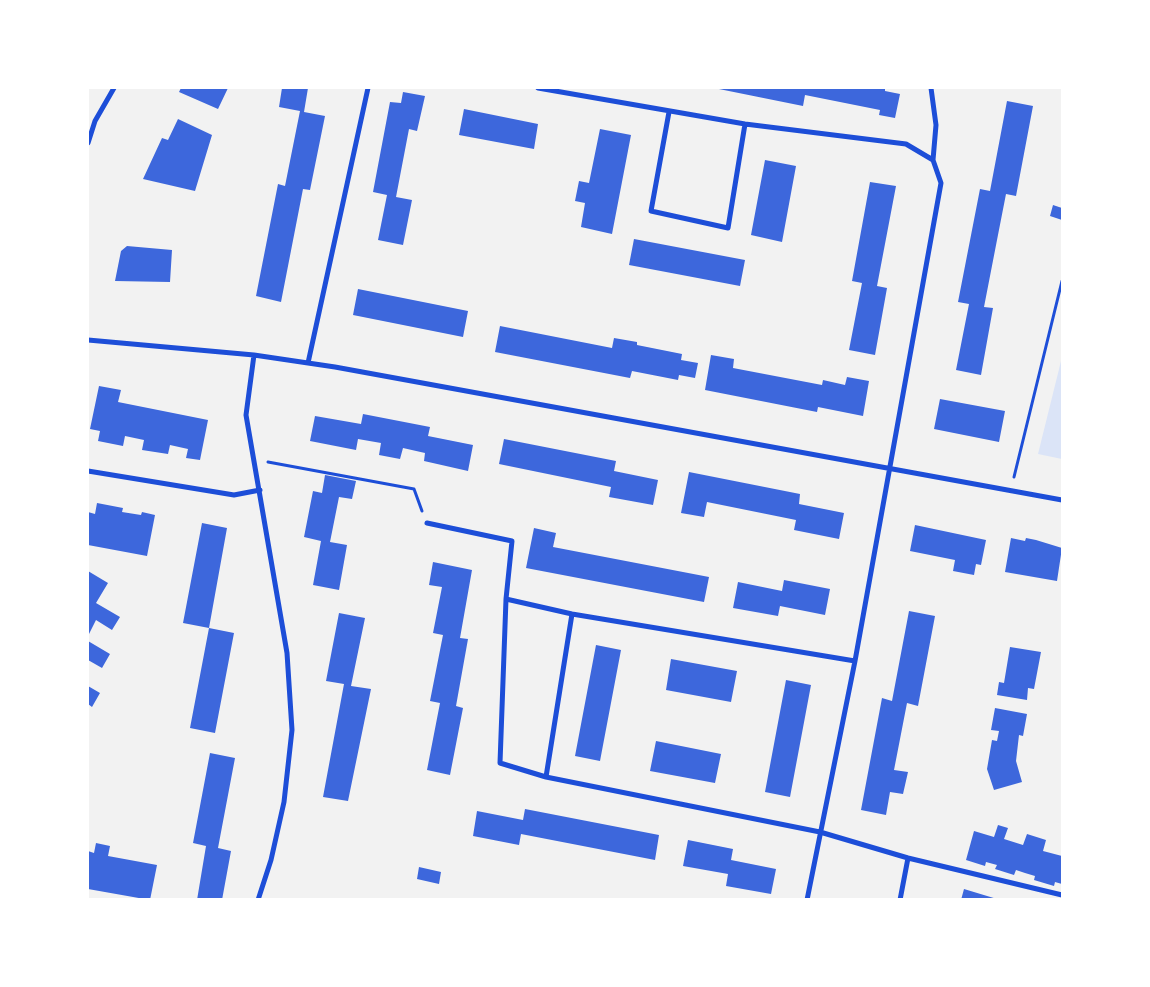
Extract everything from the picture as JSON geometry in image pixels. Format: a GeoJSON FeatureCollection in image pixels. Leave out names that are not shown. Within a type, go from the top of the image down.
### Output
{"type":"FeatureCollection","features":[{"type":"Feature","properties":{"kind":"street"},"geometry":{"type":"LineString","coordinates":[[88,143],[96,120],[114,88]]}},
{"type":"Feature","properties":{"kind":"street"},"geometry":{"type":"LineString","coordinates":[[308,363],[368,88]]}},
{"type":"Feature","properties":{"kind":"street"},"geometry":{"type":"LineString","coordinates":[[538,88],[746,124],[906,144],[933,160]]}},
{"type":"Feature","properties":{"kind":"street"},"geometry":{"type":"LineString","coordinates":[[807,900],[890,470],[941,183],[933,160],[936,125],[931,88]]}},
{"type":"Feature","properties":{"kind":"street"},"geometry":{"type":"LineString","coordinates":[[669,112],[651,211],[728,228],[746,124]]}},
{"type":"Feature","properties":{"kind":"street"},"geometry":{"type":"LineString","coordinates":[[88,340],[254,355],[308,363],[1062,500]]}},
{"type":"Feature","properties":{"kind":"street"},"geometry":{"type":"LineString","coordinates":[[254,355],[246,415],[287,653],[292,730],[284,802],[271,860],[258,900]]}},
{"type":"Feature","properties":{"kind":"street"},"geometry":{"type":"LineString","coordinates":[[88,471],[234,495],[260,490]]}},
{"type":"Feature","properties":{"kind":"street"},"geometry":{"type":"LineString","coordinates":[[427,523],[512,541],[506,599],[500,763],[546,777],[820,832],[908,858],[1062,895]]}},
{"type":"Feature","properties":{"kind":"street"},"geometry":{"type":"LineString","coordinates":[[506,599],[572,614],[854,661]]}},
{"type":"Feature","properties":{"kind":"street"},"geometry":{"type":"LineString","coordinates":[[546,777],[572,614]]}},
{"type":"Feature","properties":{"kind":"street"},"geometry":{"type":"LineString","coordinates":[[900,900],[908,858]]}},
{"type":"Feature","properties":{"kind":"path"},"geometry":{"type":"LineString","coordinates":[[1010,491],[1062,281]]}},
{"type":"Feature","properties":{"kind":"path"},"geometry":{"type":"LineString","coordinates":[[254,459],[414,489],[427,523]]}},
{"type":"Feature","properties":{"kind":"shaded area"},"geometry":{"type":"Polygon","coordinates":[[[1062,357],[1062,459],[1038,454],[1062,357]]]}},
{"type":"Feature","properties":{"kind":"building"},"geometry":{"type":"Polygon","coordinates":[[[181,88],[228,88],[218,109],[179,92],[181,88]]]}},
{"type":"Feature","properties":{"kind":"building"},"geometry":{"type":"Polygon","coordinates":[[[282,88],[308,88],[304,112],[325,116],[310,190],[303,189],[281,302],[256,296],[278,184],[285,186],[300,111],[279,107],[282,88]]]}},
{"type":"Feature","properties":{"kind":"building"},"geometry":{"type":"Polygon","coordinates":[[[714,88],[885,88],[885,91],[900,94],[895,118],[879,115],[880,110],[805,95],[803,106],[714,88]]]}},
{"type":"Feature","properties":{"kind":"building"},"geometry":{"type":"Polygon","coordinates":[[[403,92],[425,96],[417,131],[409,129],[396,197],[412,200],[403,245],[378,240],[387,195],[373,192],[390,102],[401,103],[403,92]]]}},
{"type":"Feature","properties":{"kind":"building"},"geometry":{"type":"Polygon","coordinates":[[[1007,101],[1033,106],[1016,196],[1006,194],[984,307],[993,308],[981,375],[956,370],[969,304],[958,302],[980,189],[990,191],[1007,101]]]}},
{"type":"Feature","properties":{"kind":"building"},"geometry":{"type":"Polygon","coordinates":[[[464,109],[538,124],[534,149],[459,135],[464,109]]]}},
{"type":"Feature","properties":{"kind":"building"},"geometry":{"type":"Polygon","coordinates":[[[178,119],[212,135],[195,191],[143,179],[162,138],[168,140],[178,119]]]}},
{"type":"Feature","properties":{"kind":"building"},"geometry":{"type":"Polygon","coordinates":[[[600,129],[631,135],[612,234],[581,227],[585,203],[575,201],[579,181],[589,183],[600,129]]]}},
{"type":"Feature","properties":{"kind":"building"},"geometry":{"type":"Polygon","coordinates":[[[765,160],[796,166],[782,242],[751,235],[765,160]]]}},
{"type":"Feature","properties":{"kind":"building"},"geometry":{"type":"Polygon","coordinates":[[[870,182],[896,186],[877,286],[887,288],[875,355],[849,350],[862,283],[852,281],[870,182]]]}},
{"type":"Feature","properties":{"kind":"building"},"geometry":{"type":"Polygon","coordinates":[[[1053,205],[1062,208],[1062,220],[1050,216],[1053,205]]]}},
{"type":"Feature","properties":{"kind":"building"},"geometry":{"type":"Polygon","coordinates":[[[634,239],[745,260],[740,286],[629,265],[634,239]]]}},
{"type":"Feature","properties":{"kind":"building"},"geometry":{"type":"Polygon","coordinates":[[[127,246],[172,250],[170,282],[115,281],[121,251],[127,246]]]}},
{"type":"Feature","properties":{"kind":"building"},"geometry":{"type":"Polygon","coordinates":[[[358,289],[468,311],[463,337],[353,315],[358,289]]]}},
{"type":"Feature","properties":{"kind":"building"},"geometry":{"type":"Polygon","coordinates":[[[500,326],[612,348],[614,338],[637,342],[637,345],[682,354],[681,360],[698,363],[695,378],[679,375],[678,380],[632,371],[630,378],[495,352],[500,326]]]}},
{"type":"Feature","properties":{"kind":"building"},"geometry":{"type":"Polygon","coordinates":[[[711,355],[734,359],[733,368],[822,385],[823,380],[845,385],[847,377],[869,381],[863,416],[818,407],[817,412],[705,390],[711,355]]]}},
{"type":"Feature","properties":{"kind":"building"},"geometry":{"type":"Polygon","coordinates":[[[99,386],[121,390],[118,402],[208,420],[200,460],[186,458],[188,449],[170,445],[168,454],[142,450],[144,440],[125,436],[123,446],[98,441],[100,431],[90,429],[99,386]]]}},
{"type":"Feature","properties":{"kind":"building"},"geometry":{"type":"Polygon","coordinates":[[[940,399],[1005,411],[999,442],[934,429],[940,399]]]}},
{"type":"Feature","properties":{"kind":"building"},"geometry":{"type":"Polygon","coordinates":[[[363,414],[430,427],[428,436],[473,445],[468,471],[424,461],[425,453],[403,448],[400,459],[379,455],[381,443],[358,439],[356,450],[310,441],[315,416],[361,424],[363,414]]]}},
{"type":"Feature","properties":{"kind":"building"},"geometry":{"type":"Polygon","coordinates":[[[504,439],[616,461],[614,471],[658,480],[653,505],[609,497],[611,487],[499,464],[504,439]]]}},
{"type":"Feature","properties":{"kind":"building"},"geometry":{"type":"Polygon","coordinates":[[[689,472],[800,494],[799,504],[844,513],[839,539],[794,530],[796,520],[707,502],[704,517],[681,513],[689,472]]]}},
{"type":"Feature","properties":{"kind":"building"},"geometry":{"type":"Polygon","coordinates":[[[325,475],[356,481],[352,499],[339,497],[330,542],[347,545],[339,590],[313,585],[321,541],[304,537],[313,491],[322,493],[325,475]]]}},
{"type":"Feature","properties":{"kind":"building"},"geometry":{"type":"Polygon","coordinates":[[[97,503],[123,508],[122,512],[141,515],[142,512],[155,515],[147,556],[88,545],[88,512],[95,514],[97,503]]]}},
{"type":"Feature","properties":{"kind":"building"},"geometry":{"type":"Polygon","coordinates":[[[202,523],[227,528],[209,628],[183,623],[202,523]]]}},
{"type":"Feature","properties":{"kind":"building"},"geometry":{"type":"Polygon","coordinates":[[[915,525],[986,540],[981,565],[976,564],[974,575],[953,571],[955,560],[910,551],[915,525]]]}},
{"type":"Feature","properties":{"kind":"building"},"geometry":{"type":"Polygon","coordinates":[[[534,528],[556,533],[553,547],[709,577],[704,602],[526,568],[534,528]]]}},
{"type":"Feature","properties":{"kind":"building"},"geometry":{"type":"Polygon","coordinates":[[[1011,538],[1025,541],[1026,538],[1062,548],[1057,581],[1005,572],[1011,538]]]}},
{"type":"Feature","properties":{"kind":"building"},"geometry":{"type":"Polygon","coordinates":[[[433,562],[472,570],[460,638],[468,639],[456,706],[463,708],[450,775],[427,770],[440,703],[430,701],[443,635],[433,633],[442,587],[429,585],[433,562]]]}},
{"type":"Feature","properties":{"kind":"building"},"geometry":{"type":"Polygon","coordinates":[[[88,571],[108,583],[96,603],[120,617],[112,630],[96,620],[88,636],[88,571]]]}},
{"type":"Feature","properties":{"kind":"building"},"geometry":{"type":"Polygon","coordinates":[[[784,580],[830,589],[825,615],[780,606],[778,616],[733,608],[738,582],[782,591],[784,580]]]}},
{"type":"Feature","properties":{"kind":"building"},"geometry":{"type":"Polygon","coordinates":[[[909,611],[935,616],[918,706],[907,703],[894,770],[908,772],[903,794],[890,792],[886,815],[861,810],[882,698],[892,701],[909,611]]]}},
{"type":"Feature","properties":{"kind":"building"},"geometry":{"type":"Polygon","coordinates":[[[339,613],[365,618],[351,686],[371,689],[348,801],[323,797],[344,684],[326,681],[339,613]]]}},
{"type":"Feature","properties":{"kind":"building"},"geometry":{"type":"Polygon","coordinates":[[[209,628],[234,633],[215,733],[190,728],[209,628]]]}},
{"type":"Feature","properties":{"kind":"building"},"geometry":{"type":"Polygon","coordinates":[[[88,641],[110,654],[102,668],[88,660],[88,641]]]}},
{"type":"Feature","properties":{"kind":"building"},"geometry":{"type":"Polygon","coordinates":[[[596,645],[621,650],[600,761],[575,756],[596,645]]]}},
{"type":"Feature","properties":{"kind":"building"},"geometry":{"type":"Polygon","coordinates":[[[1010,647],[1041,652],[1034,689],[1028,688],[1027,700],[997,695],[999,682],[1004,683],[1010,647]]]}},
{"type":"Feature","properties":{"kind":"building"},"geometry":{"type":"Polygon","coordinates":[[[671,659],[737,671],[731,702],[666,690],[671,659]]]}},
{"type":"Feature","properties":{"kind":"building"},"geometry":{"type":"Polygon","coordinates":[[[786,680],[811,685],[790,797],[765,792],[786,680]]]}},
{"type":"Feature","properties":{"kind":"building"},"geometry":{"type":"Polygon","coordinates":[[[88,686],[100,693],[92,707],[88,704],[88,686]]]}},
{"type":"Feature","properties":{"kind":"building"},"geometry":{"type":"Polygon","coordinates":[[[995,708],[1027,714],[1023,736],[1019,735],[1016,761],[1022,782],[994,790],[987,769],[992,740],[997,741],[999,731],[991,730],[995,708]]]}},
{"type":"Feature","properties":{"kind":"building"},"geometry":{"type":"Polygon","coordinates":[[[656,741],[721,754],[715,783],[650,771],[656,741]]]}},
{"type":"Feature","properties":{"kind":"building"},"geometry":{"type":"Polygon","coordinates":[[[210,753],[235,758],[218,848],[231,851],[222,900],[197,900],[206,846],[193,843],[210,753]]]}},
{"type":"Feature","properties":{"kind":"building"},"geometry":{"type":"Polygon","coordinates":[[[525,809],[659,835],[655,860],[521,834],[519,845],[473,836],[477,811],[523,820],[525,809]]]}},
{"type":"Feature","properties":{"kind":"building"},"geometry":{"type":"Polygon","coordinates":[[[998,825],[1008,828],[1004,839],[1023,845],[1027,834],[1046,840],[1043,851],[1062,856],[1062,884],[1055,882],[1054,886],[1034,880],[1035,876],[1016,870],[1014,875],[995,869],[997,865],[986,862],[985,866],[966,860],[974,831],[994,837],[998,825]]]}},
{"type":"Feature","properties":{"kind":"building"},"geometry":{"type":"Polygon","coordinates":[[[688,840],[733,849],[731,860],[776,869],[771,894],[726,886],[728,874],[683,866],[688,840]]]}},
{"type":"Feature","properties":{"kind":"building"},"geometry":{"type":"Polygon","coordinates":[[[96,843],[110,846],[108,856],[157,865],[150,900],[88,889],[88,851],[94,853],[96,843]]]}},
{"type":"Feature","properties":{"kind":"building"},"geometry":{"type":"Polygon","coordinates":[[[419,867],[441,872],[439,884],[417,879],[419,867]]]}},
{"type":"Feature","properties":{"kind":"building"},"geometry":{"type":"Polygon","coordinates":[[[964,889],[997,899],[997,900],[961,900],[964,889]]]}}]}
